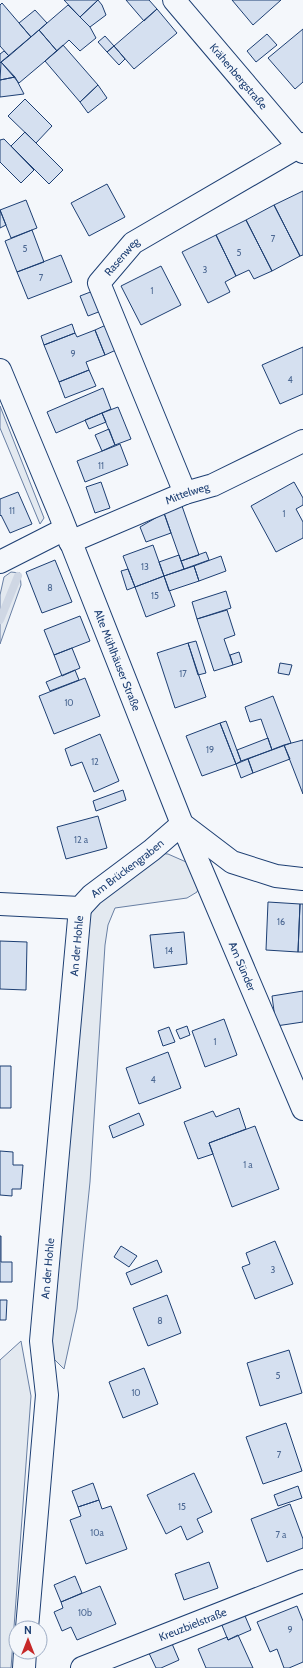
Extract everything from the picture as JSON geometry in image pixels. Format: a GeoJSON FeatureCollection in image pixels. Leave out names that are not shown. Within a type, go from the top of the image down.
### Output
{"type":"FeatureCollection","features":[{"type":"Feature","properties":{"kind":"street","name":"Krähenbergstraße"},"geometry":{"type":"LineString","coordinates":[[174,0],[301,148]]}},
{"type":"Feature","properties":{"kind":"street","name":"Rasenweg"},"geometry":{"type":"LineString","coordinates":[[185,493],[99,283],[133,243],[301,148]]}},
{"type":"Feature","properties":{"kind":"street","name":"Alte Mühlhäuser Straße"},"geometry":{"type":"LineString","coordinates":[[0,370],[68,535],[182,824]]}},
{"type":"Feature","properties":{"kind":"street","name":"Mittelweg"},"geometry":{"type":"LineString","coordinates":[[0,562],[68,535],[213,484],[303,441]]}},
{"type":"Feature","properties":{"kind":"street"},"geometry":{"type":"LineString","coordinates":[[182,824],[232,862],[276,876],[303,879]]}},
{"type":"Feature","properties":{"kind":"street","name":"Am Brückengraben"},"geometry":{"type":"LineString","coordinates":[[80,908],[92,895],[152,850],[182,824]]}},
{"type":"Feature","properties":{"kind":"street","name":"Am Sünder"},"geometry":{"type":"LineString","coordinates":[[182,824],[303,1109]]}},
{"type":"Feature","properties":{"kind":"street"},"geometry":{"type":"LineString","coordinates":[[0,904],[80,908]]}},
{"type":"Feature","properties":{"kind":"street","name":"An der Hohle"},"geometry":{"type":"LineString","coordinates":[[29,1620],[47,1395],[41,1341],[80,908]]}},
{"type":"Feature","properties":{"kind":"street","name":"Kreuzbielstraße"},"geometry":{"type":"LineString","coordinates":[[82,1668],[303,1581]]}},
{"type":"Feature","properties":{"kind":"shaded area"},"geometry":{"type":"Polygon","coordinates":[[[0,406],[44,518],[40,524],[0,428],[0,406]]]}},
{"type":"Feature","properties":{"kind":"shaded area"},"geometry":{"type":"Polygon","coordinates":[[[11,572],[20,573],[21,585],[0,644],[0,595],[4,577],[11,572]]]}},
{"type":"Feature","properties":{"kind":"shaded area"},"geometry":{"type":"Polygon","coordinates":[[[155,853],[168,854],[193,865],[201,881],[197,892],[187,898],[115,908],[108,925],[105,945],[90,1182],[77,1309],[64,1369],[51,1356],[85,910],[155,853]]]}},
{"type":"Feature","properties":{"kind":"shaded area"},"geometry":{"type":"Polygon","coordinates":[[[21,1341],[31,1396],[15,1620],[8,1620],[8,1660],[12,1660],[11,1668],[0,1668],[0,1360],[21,1341]]]}},
{"type":"Feature","properties":{"kind":"building"},"geometry":{"type":"Polygon","coordinates":[[[64,0],[98,0],[80,17],[64,0]]]}},
{"type":"Feature","properties":{"kind":"building"},"geometry":{"type":"Polygon","coordinates":[[[98,0],[106,15],[90,27],[80,17],[98,0]]]}},
{"type":"Feature","properties":{"kind":"building"},"geometry":{"type":"Polygon","coordinates":[[[126,0],[149,0],[157,9],[144,21],[126,0]]]}},
{"type":"Feature","properties":{"kind":"building"},"geometry":{"type":"Polygon","coordinates":[[[232,0],[281,0],[253,25],[232,0]]]}},
{"type":"Feature","properties":{"kind":"building"},"geometry":{"type":"Polygon","coordinates":[[[2,3],[31,37],[9,56],[0,46],[0,5],[2,3]]]}},
{"type":"Feature","properties":{"kind":"building"},"geometry":{"type":"Polygon","coordinates":[[[68,5],[90,27],[96,38],[80,51],[69,40],[57,51],[39,30],[68,5]]]}},
{"type":"Feature","properties":{"kind":"building"},"geometry":{"type":"Polygon","coordinates":[[[157,9],[177,33],[134,69],[114,46],[157,9]]]}},
{"type":"Feature","properties":{"kind":"building"},"geometry":{"type":"Polygon","coordinates":[[[35,10],[47,23],[31,37],[19,23],[35,10]]]}},
{"type":"Feature","properties":{"kind":"building"},"geometry":{"type":"Polygon","coordinates":[[[303,29],[303,82],[295,89],[268,58],[303,29]]]}},
{"type":"Feature","properties":{"kind":"building"},"geometry":{"type":"Polygon","coordinates":[[[39,30],[57,51],[19,83],[1,62],[39,30]]]}},
{"type":"Feature","properties":{"kind":"building"},"geometry":{"type":"Polygon","coordinates":[[[267,34],[277,45],[256,62],[247,51],[267,34]]]}},
{"type":"Feature","properties":{"kind":"building"},"geometry":{"type":"Polygon","coordinates":[[[105,36],[114,46],[107,52],[98,42],[105,36]]]}},
{"type":"Feature","properties":{"kind":"building"},"geometry":{"type":"Polygon","coordinates":[[[63,45],[98,85],[80,102],[45,61],[63,45]]]}},
{"type":"Feature","properties":{"kind":"building"},"geometry":{"type":"Polygon","coordinates":[[[114,46],[125,59],[119,65],[107,52],[114,46]]]}},
{"type":"Feature","properties":{"kind":"building"},"geometry":{"type":"Polygon","coordinates":[[[4,51],[9,56],[0,63],[0,54],[4,51]]]}},
{"type":"Feature","properties":{"kind":"building"},"geometry":{"type":"Polygon","coordinates":[[[1,62],[15,77],[0,80],[1,62]]]}},
{"type":"Feature","properties":{"kind":"building"},"geometry":{"type":"Polygon","coordinates":[[[15,77],[24,94],[0,97],[0,80],[15,77]]]}},
{"type":"Feature","properties":{"kind":"building"},"geometry":{"type":"Polygon","coordinates":[[[98,85],[107,98],[88,113],[80,102],[98,85]]]}},
{"type":"Feature","properties":{"kind":"building"},"geometry":{"type":"Polygon","coordinates":[[[25,99],[52,126],[36,143],[8,116],[25,99]]]}},
{"type":"Feature","properties":{"kind":"building"},"geometry":{"type":"Polygon","coordinates":[[[25,132],[63,170],[49,184],[11,146],[25,132]]]}},
{"type":"Feature","properties":{"kind":"building"},"geometry":{"type":"Polygon","coordinates":[[[4,139],[34,170],[21,183],[0,162],[0,140],[4,139]]]}},
{"type":"Feature","properties":{"kind":"building"},"geometry":{"type":"Polygon","coordinates":[[[107,184],[125,217],[89,236],[71,203],[107,184]]]}},
{"type":"Feature","properties":{"kind":"building"},"geometry":{"type":"Polygon","coordinates":[[[303,191],[303,255],[300,256],[274,205],[303,191]]]}},
{"type":"Feature","properties":{"kind":"building"},"geometry":{"type":"Polygon","coordinates":[[[26,200],[37,228],[11,238],[0,210],[26,200]]]}},
{"type":"Feature","properties":{"kind":"building"},"geometry":{"type":"Polygon","coordinates":[[[274,205],[300,256],[272,271],[246,220],[274,205]]]}},
{"type":"Feature","properties":{"kind":"building"},"geometry":{"type":"Polygon","coordinates":[[[0,210],[6,225],[0,228],[0,210]]]}},
{"type":"Feature","properties":{"kind":"building"},"geometry":{"type":"Polygon","coordinates":[[[246,220],[272,271],[254,279],[249,270],[236,276],[216,235],[246,220]]]}},
{"type":"Feature","properties":{"kind":"building"},"geometry":{"type":"Polygon","coordinates":[[[32,230],[44,262],[17,272],[5,241],[32,230]]]}},
{"type":"Feature","properties":{"kind":"building"},"geometry":{"type":"Polygon","coordinates":[[[216,235],[236,276],[225,282],[230,292],[208,303],[182,252],[216,235]]]}},
{"type":"Feature","properties":{"kind":"building"},"geometry":{"type":"Polygon","coordinates":[[[61,255],[72,282],[28,299],[17,272],[61,255]]]}},
{"type":"Feature","properties":{"kind":"building"},"geometry":{"type":"Polygon","coordinates":[[[161,266],[181,305],[141,325],[121,286],[161,266]]]}},
{"type":"Feature","properties":{"kind":"building"},"geometry":{"type":"Polygon","coordinates":[[[93,291],[101,311],[88,316],[80,296],[93,291]]]}},
{"type":"Feature","properties":{"kind":"building"},"geometry":{"type":"Polygon","coordinates":[[[72,324],[75,333],[44,345],[41,336],[72,324]]]}},
{"type":"Feature","properties":{"kind":"building"},"geometry":{"type":"Polygon","coordinates":[[[106,325],[116,350],[105,355],[95,330],[106,325]]]}},
{"type":"Feature","properties":{"kind":"building"},"geometry":{"type":"Polygon","coordinates":[[[95,330],[105,355],[86,362],[89,370],[59,382],[44,345],[75,333],[77,337],[95,330]]]}},
{"type":"Feature","properties":{"kind":"building"},"geometry":{"type":"Polygon","coordinates":[[[303,347],[303,394],[280,404],[262,365],[303,347]]]}},
{"type":"Feature","properties":{"kind":"building"},"geometry":{"type":"Polygon","coordinates":[[[89,370],[96,386],[65,398],[59,382],[89,370]]]}},
{"type":"Feature","properties":{"kind":"building"},"geometry":{"type":"Polygon","coordinates":[[[103,388],[111,409],[56,433],[47,412],[103,388]]]}},
{"type":"Feature","properties":{"kind":"building"},"geometry":{"type":"Polygon","coordinates":[[[118,407],[131,439],[115,445],[102,413],[118,407]]]}},
{"type":"Feature","properties":{"kind":"building"},"geometry":{"type":"Polygon","coordinates":[[[102,413],[106,422],[89,429],[85,420],[102,413]]]}},
{"type":"Feature","properties":{"kind":"building"},"geometry":{"type":"Polygon","coordinates":[[[109,429],[115,445],[102,451],[95,435],[109,429]]]}},
{"type":"Feature","properties":{"kind":"building"},"geometry":{"type":"Polygon","coordinates":[[[120,444],[128,465],[85,482],[77,461],[120,444]]]}},
{"type":"Feature","properties":{"kind":"building"},"geometry":{"type":"Polygon","coordinates":[[[101,482],[110,508],[95,513],[86,487],[101,482]]]}},
{"type":"Feature","properties":{"kind":"building"},"geometry":{"type":"Polygon","coordinates":[[[294,482],[303,498],[303,505],[296,509],[303,522],[303,538],[276,552],[251,506],[294,482]]]}},
{"type":"Feature","properties":{"kind":"building"},"geometry":{"type":"Polygon","coordinates":[[[18,492],[32,524],[10,533],[1,515],[0,516],[0,499],[18,492]]]}},
{"type":"Feature","properties":{"kind":"building"},"geometry":{"type":"Polygon","coordinates":[[[182,506],[199,555],[181,561],[164,513],[182,506]]]}},
{"type":"Feature","properties":{"kind":"building"},"geometry":{"type":"Polygon","coordinates":[[[164,513],[171,533],[146,542],[140,527],[164,513]]]}},
{"type":"Feature","properties":{"kind":"building"},"geometry":{"type":"Polygon","coordinates":[[[153,545],[164,576],[135,587],[123,556],[153,545]]]}},
{"type":"Feature","properties":{"kind":"building"},"geometry":{"type":"Polygon","coordinates":[[[206,552],[209,560],[184,569],[181,561],[206,552]]]}},
{"type":"Feature","properties":{"kind":"building"},"geometry":{"type":"Polygon","coordinates":[[[179,555],[184,569],[164,576],[159,562],[179,555]]]}},
{"type":"Feature","properties":{"kind":"building"},"geometry":{"type":"Polygon","coordinates":[[[221,556],[226,571],[199,581],[194,566],[221,556]]]}},
{"type":"Feature","properties":{"kind":"building"},"geometry":{"type":"Polygon","coordinates":[[[55,560],[72,602],[42,613],[26,572],[55,560]]]}},
{"type":"Feature","properties":{"kind":"building"},"geometry":{"type":"Polygon","coordinates":[[[194,566],[199,581],[169,591],[164,576],[194,566]]]}},
{"type":"Feature","properties":{"kind":"building"},"geometry":{"type":"Polygon","coordinates":[[[128,569],[135,587],[127,590],[121,571],[128,569]]]}},
{"type":"Feature","properties":{"kind":"building"},"geometry":{"type":"Polygon","coordinates":[[[164,576],[175,606],[146,617],[135,587],[164,576]]]}},
{"type":"Feature","properties":{"kind":"building"},"geometry":{"type":"Polygon","coordinates":[[[226,591],[231,608],[197,619],[192,602],[226,591]]]}},
{"type":"Feature","properties":{"kind":"building"},"geometry":{"type":"Polygon","coordinates":[[[227,610],[235,635],[224,639],[233,665],[214,671],[197,619],[227,610]]]}},
{"type":"Feature","properties":{"kind":"building"},"geometry":{"type":"Polygon","coordinates":[[[80,616],[90,641],[54,655],[44,630],[80,616]]]}},
{"type":"Feature","properties":{"kind":"building"},"geometry":{"type":"Polygon","coordinates":[[[196,641],[206,673],[198,675],[188,643],[196,641]]]}},
{"type":"Feature","properties":{"kind":"building"},"geometry":{"type":"Polygon","coordinates":[[[188,643],[206,697],[175,708],[157,653],[188,643]]]}},
{"type":"Feature","properties":{"kind":"building"},"geometry":{"type":"Polygon","coordinates":[[[72,648],[80,668],[62,676],[54,655],[72,648]]]}},
{"type":"Feature","properties":{"kind":"building"},"geometry":{"type":"Polygon","coordinates":[[[239,652],[242,662],[233,665],[230,655],[239,652]]]}},
{"type":"Feature","properties":{"kind":"building"},"geometry":{"type":"Polygon","coordinates":[[[280,663],[292,665],[289,675],[278,673],[280,663]]]}},
{"type":"Feature","properties":{"kind":"building"},"geometry":{"type":"Polygon","coordinates":[[[75,670],[79,680],[50,691],[46,682],[75,670]]]}},
{"type":"Feature","properties":{"kind":"building"},"geometry":{"type":"Polygon","coordinates":[[[85,678],[100,716],[54,734],[39,696],[85,678]]]}},
{"type":"Feature","properties":{"kind":"building"},"geometry":{"type":"Polygon","coordinates":[[[273,696],[291,743],[272,750],[261,719],[250,722],[245,707],[273,696]]]}},
{"type":"Feature","properties":{"kind":"building"},"geometry":{"type":"Polygon","coordinates":[[[226,721],[241,761],[236,764],[220,723],[226,721]]]}},
{"type":"Feature","properties":{"kind":"building"},"geometry":{"type":"Polygon","coordinates":[[[220,723],[236,764],[202,776],[186,736],[220,723]]]}},
{"type":"Feature","properties":{"kind":"building"},"geometry":{"type":"Polygon","coordinates":[[[100,734],[119,781],[94,792],[82,762],[71,766],[65,749],[100,734]]]}},
{"type":"Feature","properties":{"kind":"building"},"geometry":{"type":"Polygon","coordinates":[[[268,738],[272,750],[241,761],[237,750],[268,738]]]}},
{"type":"Feature","properties":{"kind":"building"},"geometry":{"type":"Polygon","coordinates":[[[303,740],[303,794],[284,745],[303,740]]]}},
{"type":"Feature","properties":{"kind":"building"},"geometry":{"type":"Polygon","coordinates":[[[284,745],[290,759],[253,773],[248,759],[284,745]]]}},
{"type":"Feature","properties":{"kind":"building"},"geometry":{"type":"Polygon","coordinates":[[[248,759],[253,773],[241,778],[236,764],[248,759]]]}},
{"type":"Feature","properties":{"kind":"building"},"geometry":{"type":"Polygon","coordinates":[[[123,790],[126,800],[96,811],[93,801],[123,790]]]}},
{"type":"Feature","properties":{"kind":"building"},"geometry":{"type":"Polygon","coordinates":[[[98,816],[107,848],[66,859],[57,827],[98,816]]]}},
{"type":"Feature","properties":{"kind":"building"},"geometry":{"type":"Polygon","coordinates":[[[268,902],[300,904],[298,952],[266,950],[268,902]]]}},
{"type":"Feature","properties":{"kind":"building"},"geometry":{"type":"Polygon","coordinates":[[[300,904],[303,904],[303,952],[298,952],[300,904]]]}},
{"type":"Feature","properties":{"kind":"building"},"geometry":{"type":"Polygon","coordinates":[[[184,932],[187,964],[154,968],[150,935],[184,932]]]}},
{"type":"Feature","properties":{"kind":"building"},"geometry":{"type":"Polygon","coordinates":[[[0,941],[27,942],[26,990],[0,989],[0,941]]]}},
{"type":"Feature","properties":{"kind":"building"},"geometry":{"type":"Polygon","coordinates":[[[303,991],[303,1022],[276,1026],[272,996],[303,991]]]}},
{"type":"Feature","properties":{"kind":"building"},"geometry":{"type":"Polygon","coordinates":[[[224,1019],[237,1055],[205,1067],[192,1031],[224,1019]]]}},
{"type":"Feature","properties":{"kind":"building"},"geometry":{"type":"Polygon","coordinates":[[[187,1026],[190,1035],[180,1039],[176,1030],[187,1026]]]}},
{"type":"Feature","properties":{"kind":"building"},"geometry":{"type":"Polygon","coordinates":[[[169,1027],[175,1042],[163,1046],[158,1031],[169,1027]]]}},
{"type":"Feature","properties":{"kind":"building"},"geometry":{"type":"Polygon","coordinates":[[[168,1052],[181,1088],[139,1104],[126,1068],[168,1052]]]}},
{"type":"Feature","properties":{"kind":"building"},"geometry":{"type":"Polygon","coordinates":[[[0,1066],[11,1066],[11,1108],[0,1108],[0,1066]]]}},
{"type":"Feature","properties":{"kind":"building"},"geometry":{"type":"Polygon","coordinates":[[[239,1108],[246,1129],[209,1143],[213,1154],[198,1159],[184,1122],[213,1111],[216,1117],[239,1108]]]}},
{"type":"Feature","properties":{"kind":"building"},"geometry":{"type":"Polygon","coordinates":[[[139,1113],[144,1125],[113,1138],[109,1126],[139,1113]]]}},
{"type":"Feature","properties":{"kind":"building"},"geometry":{"type":"Polygon","coordinates":[[[255,1126],[279,1189],[232,1207],[209,1143],[255,1126]]]}},
{"type":"Feature","properties":{"kind":"building"},"geometry":{"type":"Polygon","coordinates":[[[0,1151],[13,1152],[13,1165],[23,1165],[21,1189],[12,1189],[12,1196],[0,1195],[0,1151]]]}},
{"type":"Feature","properties":{"kind":"building"},"geometry":{"type":"Polygon","coordinates":[[[0,1236],[1,1262],[12,1262],[12,1282],[0,1282],[0,1236]]]}},
{"type":"Feature","properties":{"kind":"building"},"geometry":{"type":"Polygon","coordinates":[[[275,1241],[293,1284],[255,1299],[242,1267],[250,1264],[246,1253],[275,1241]]]}},
{"type":"Feature","properties":{"kind":"building"},"geometry":{"type":"Polygon","coordinates":[[[121,1246],[137,1256],[129,1267],[114,1257],[121,1246]]]}},
{"type":"Feature","properties":{"kind":"building"},"geometry":{"type":"Polygon","coordinates":[[[157,1260],[162,1272],[131,1285],[126,1273],[157,1260]]]}},
{"type":"Feature","properties":{"kind":"building"},"geometry":{"type":"Polygon","coordinates":[[[167,1295],[181,1333],[148,1346],[133,1308],[167,1295]]]}},
{"type":"Feature","properties":{"kind":"building"},"geometry":{"type":"Polygon","coordinates":[[[0,1300],[7,1300],[6,1320],[0,1320],[0,1300]]]}},
{"type":"Feature","properties":{"kind":"building"},"geometry":{"type":"Polygon","coordinates":[[[289,1350],[302,1393],[260,1406],[247,1363],[289,1350]]]}},
{"type":"Feature","properties":{"kind":"building"},"geometry":{"type":"Polygon","coordinates":[[[144,1368],[158,1404],[123,1418],[109,1382],[144,1368]]]}},
{"type":"Feature","properties":{"kind":"building"},"geometry":{"type":"Polygon","coordinates":[[[286,1423],[302,1471],[263,1484],[246,1437],[286,1423]]]}},
{"type":"Feature","properties":{"kind":"building"},"geometry":{"type":"Polygon","coordinates":[[[194,1473],[212,1512],[197,1519],[203,1532],[187,1540],[181,1526],[166,1534],[147,1495],[194,1473]]]}},
{"type":"Feature","properties":{"kind":"building"},"geometry":{"type":"Polygon","coordinates":[[[93,1483],[99,1500],[78,1507],[72,1491],[93,1483]]]}},
{"type":"Feature","properties":{"kind":"building"},"geometry":{"type":"Polygon","coordinates":[[[298,1486],[302,1498],[278,1506],[274,1495],[298,1486]]]}},
{"type":"Feature","properties":{"kind":"building"},"geometry":{"type":"Polygon","coordinates":[[[99,1500],[102,1509],[111,1506],[127,1549],[86,1564],[70,1520],[81,1516],[78,1507],[99,1500]]]}},
{"type":"Feature","properties":{"kind":"building"},"geometry":{"type":"Polygon","coordinates":[[[290,1504],[303,1539],[303,1548],[267,1562],[251,1519],[290,1504]]]}},
{"type":"Feature","properties":{"kind":"building"},"geometry":{"type":"Polygon","coordinates":[[[209,1562],[218,1588],[184,1600],[175,1574],[209,1562]]]}},
{"type":"Feature","properties":{"kind":"building"},"geometry":{"type":"Polygon","coordinates":[[[75,1576],[82,1593],[61,1602],[54,1585],[75,1576]]]}},
{"type":"Feature","properties":{"kind":"building"},"geometry":{"type":"Polygon","coordinates":[[[100,1586],[116,1624],[77,1640],[71,1627],[62,1631],[54,1612],[63,1608],[61,1602],[100,1586]]]}},
{"type":"Feature","properties":{"kind":"building"},"geometry":{"type":"Polygon","coordinates":[[[297,1606],[303,1621],[303,1662],[289,1668],[284,1668],[277,1649],[270,1652],[257,1622],[297,1606]]]}},
{"type":"Feature","properties":{"kind":"building"},"geometry":{"type":"Polygon","coordinates":[[[242,1609],[251,1630],[228,1640],[219,1618],[242,1609]]]}},
{"type":"Feature","properties":{"kind":"building"},"geometry":{"type":"Polygon","coordinates":[[[238,1635],[253,1668],[206,1668],[198,1649],[227,1637],[228,1640],[238,1635]]]}},
{"type":"Feature","properties":{"kind":"building"},"geometry":{"type":"Polygon","coordinates":[[[170,1639],[179,1660],[161,1668],[156,1668],[147,1649],[170,1639]]]}},
{"type":"Feature","properties":{"kind":"waterway"},"geometry":{"type":"LineString","coordinates":[[0,620],[18,576]]}}]}
